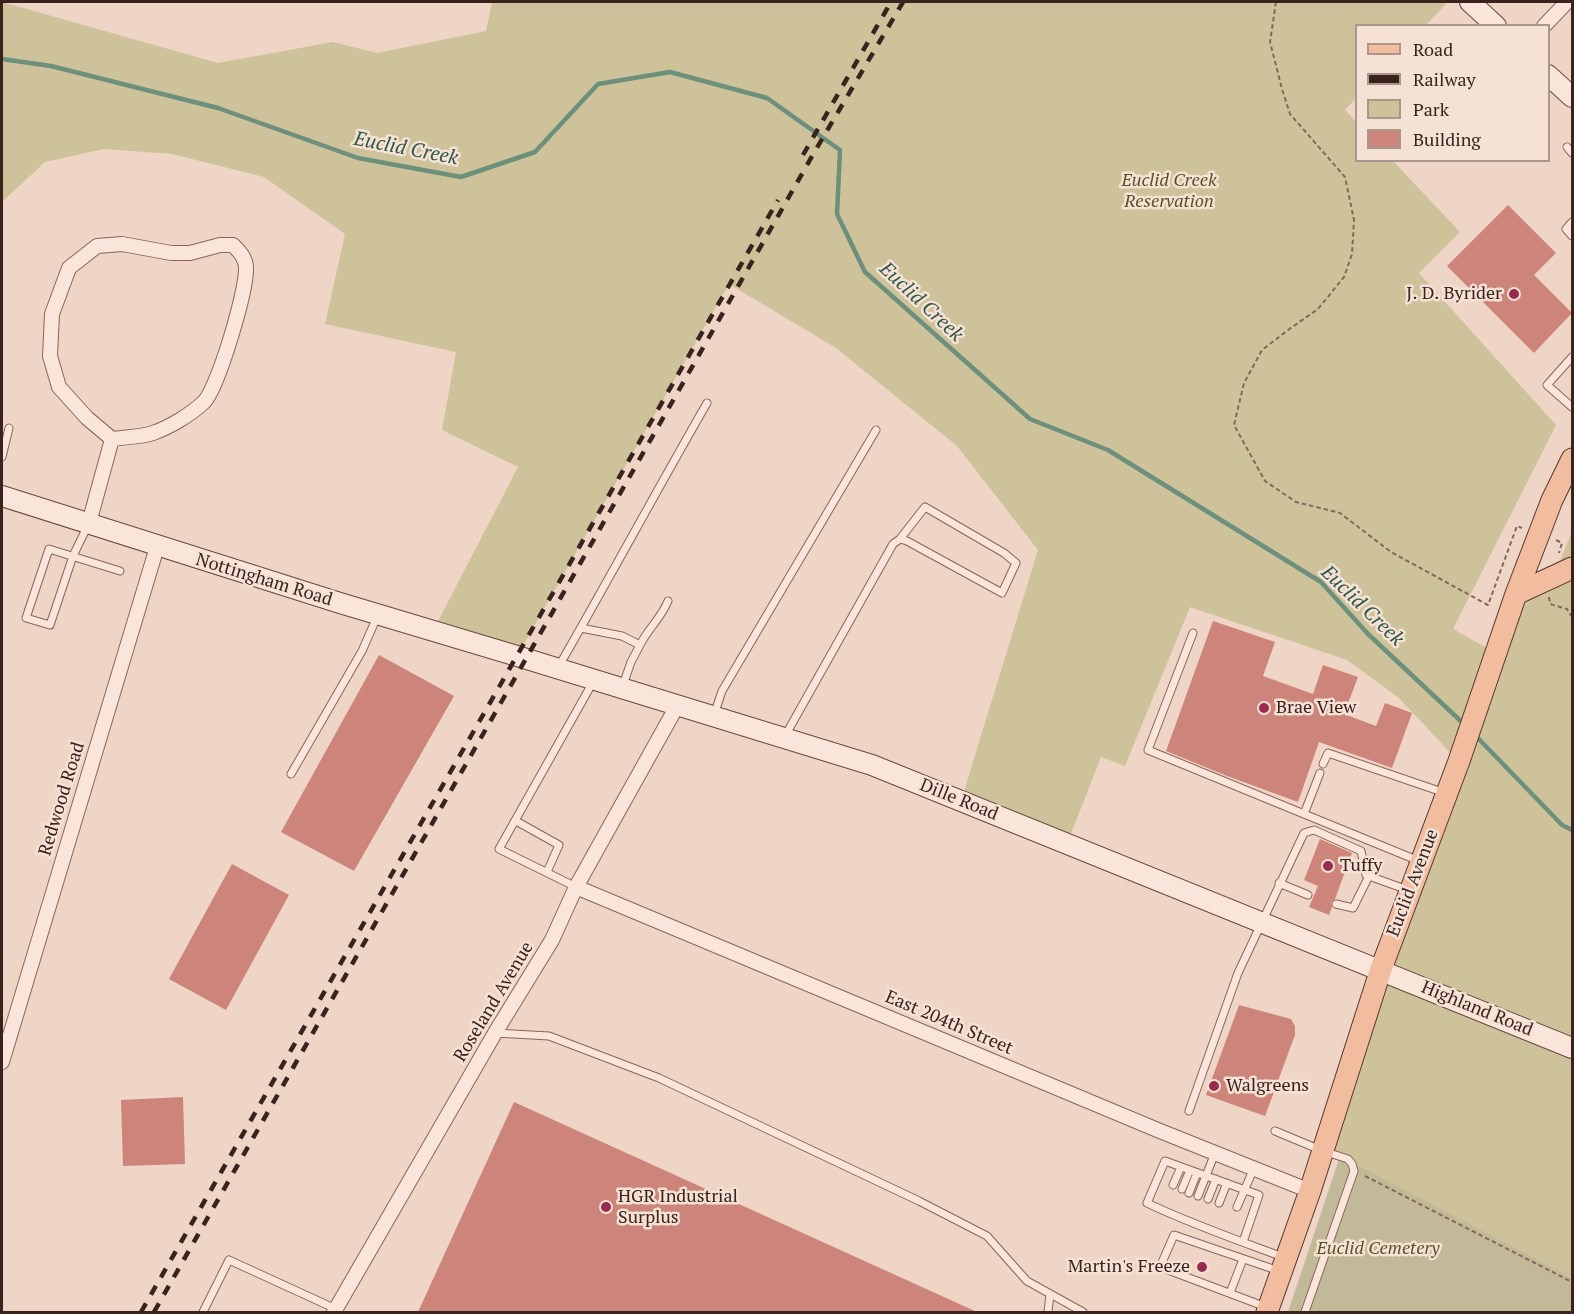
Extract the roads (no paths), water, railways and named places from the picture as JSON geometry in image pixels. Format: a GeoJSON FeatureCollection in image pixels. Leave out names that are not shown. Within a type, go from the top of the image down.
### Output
{"type":"FeatureCollection","features":[{"type":"Feature","properties":{"kind":"main road","name":"Euclid Avenue"},"geometry":{"type":"LineString","coordinates":[[1268,1310],[1310,1191],[1381,969],[1459,761],[1551,500],[1572,459]]}},
{"type":"Feature","properties":{"kind":"main road"},"geometry":{"type":"LineString","coordinates":[[1516,594],[1572,568]]}},
{"type":"Feature","properties":{"kind":"street"},"geometry":{"type":"LineString","coordinates":[[1470,2],[1494,24]]}},
{"type":"Feature","properties":{"kind":"street"},"geometry":{"type":"LineString","coordinates":[[1546,24],[1567,2]]}},
{"type":"Feature","properties":{"kind":"street"},"geometry":{"type":"LineString","coordinates":[[1550,77],[1572,97]]}},
{"type":"Feature","properties":{"kind":"street"},"geometry":{"type":"LineString","coordinates":[[122,244],[171,253],[190,253],[220,245],[233,245],[240,252],[246,267],[242,295],[220,369],[205,401],[183,418],[152,434],[112,438],[87,418],[59,387],[50,356],[52,314],[69,268],[97,246],[122,244]]}},
{"type":"Feature","properties":{"kind":"street"},"geometry":{"type":"LineString","coordinates":[[89,523],[112,438]]}},
{"type":"Feature","properties":{"kind":"street","name":"Nottingham Road"},"geometry":{"type":"LineString","coordinates":[[2,496],[157,547],[527,660]]}},
{"type":"Feature","properties":{"kind":"street","name":"Redwood Road"},"geometry":{"type":"LineString","coordinates":[[2,1062],[157,547]]}},
{"type":"Feature","properties":{"kind":"street","name":"Dille Road"},"geometry":{"type":"LineString","coordinates":[[527,660],[872,765],[1381,969]]}},
{"type":"Feature","properties":{"kind":"street","name":"Roseland Avenue"},"geometry":{"type":"LineString","coordinates":[[335,1311],[495,1033],[552,940],[576,887],[677,706]]}},
{"type":"Feature","properties":{"kind":"street","name":"East 204th Street"},"geometry":{"type":"LineString","coordinates":[[576,887],[1310,1191]]}},
{"type":"Feature","properties":{"kind":"street","name":"Highland Road"},"geometry":{"type":"LineString","coordinates":[[1381,969],[1572,1048]]}},
{"type":"Feature","properties":{"kind":"lane"},"geometry":{"type":"LineString","coordinates":[[1572,222],[1566,229],[1572,236]]}},
{"type":"Feature","properties":{"kind":"lane"},"geometry":{"type":"LineString","coordinates":[[1572,357],[1547,385],[1572,407]]}},
{"type":"Feature","properties":{"kind":"lane"},"geometry":{"type":"LineString","coordinates":[[558,668],[707,403]]}},
{"type":"Feature","properties":{"kind":"lane"},"geometry":{"type":"LineString","coordinates":[[2,457],[9,428]]}},
{"type":"Feature","properties":{"kind":"lane"},"geometry":{"type":"LineString","coordinates":[[713,717],[722,691],[876,430]]}},
{"type":"Feature","properties":{"kind":"lane"},"geometry":{"type":"LineString","coordinates":[[784,739],[892,544],[900,539],[925,507],[1004,553],[1016,563],[1002,593],[900,539]]}},
{"type":"Feature","properties":{"kind":"lane"},"geometry":{"type":"LineString","coordinates":[[89,523],[73,556],[50,625],[26,618],[49,549],[73,556],[120,571]]}},
{"type":"Feature","properties":{"kind":"lane"},"geometry":{"type":"LineString","coordinates":[[622,689],[631,662],[647,632],[661,618],[668,601]]}},
{"type":"Feature","properties":{"kind":"lane"},"geometry":{"type":"LineString","coordinates":[[291,774],[362,651],[378,615]]}},
{"type":"Feature","properties":{"kind":"lane"},"geometry":{"type":"LineString","coordinates":[[581,628],[622,636],[640,645]]}},
{"type":"Feature","properties":{"kind":"lane"},"geometry":{"type":"LineString","coordinates":[[1192,633],[1148,750],[1422,862]]}},
{"type":"Feature","properties":{"kind":"lane"},"geometry":{"type":"LineString","coordinates":[[576,887],[499,849],[594,680]]}},
{"type":"Feature","properties":{"kind":"lane"},"geometry":{"type":"LineString","coordinates":[[1323,764],[1328,753],[1447,794]]}},
{"type":"Feature","properties":{"kind":"lane"},"geometry":{"type":"LineString","coordinates":[[1304,814],[1320,773]]}},
{"type":"Feature","properties":{"kind":"lane"},"geometry":{"type":"LineString","coordinates":[[516,821],[559,845],[547,872]]}},
{"type":"Feature","properties":{"kind":"lane"},"geometry":{"type":"LineString","coordinates":[[1189,1111],[1238,973],[1305,833],[1314,830],[1361,851],[1366,875],[1410,891]]}},
{"type":"Feature","properties":{"kind":"lane"},"geometry":{"type":"LineString","coordinates":[[1336,904],[1348,909],[1353,908],[1369,876]]}},
{"type":"Feature","properties":{"kind":"lane"},"geometry":{"type":"LineString","coordinates":[[1280,883],[1308,895]]}},
{"type":"Feature","properties":{"kind":"lane"},"geometry":{"type":"LineString","coordinates":[[495,1033],[549,1036],[659,1078],[920,1201],[987,1236],[1027,1281],[1083,1312]]}},
{"type":"Feature","properties":{"kind":"lane"},"geometry":{"type":"LineString","coordinates":[[1275,1131],[1348,1159],[1354,1171],[1305,1312]]}},
{"type":"Feature","properties":{"kind":"lane"},"geometry":{"type":"LineString","coordinates":[[1198,1196],[1215,1153]]}},
{"type":"Feature","properties":{"kind":"lane"},"geometry":{"type":"LineString","coordinates":[[1243,1242],[1259,1195],[1165,1161],[1147,1203],[1161,1210],[1173,1210],[1226,1232],[1243,1242],[1283,1265]]}},
{"type":"Feature","properties":{"kind":"lane"},"geometry":{"type":"LineString","coordinates":[[1173,1185],[1181,1167]]}},
{"type":"Feature","properties":{"kind":"lane"},"geometry":{"type":"LineString","coordinates":[[1237,1207],[1254,1168]]}},
{"type":"Feature","properties":{"kind":"lane"},"geometry":{"type":"LineString","coordinates":[[1185,1191],[1194,1171]]}},
{"type":"Feature","properties":{"kind":"lane"},"geometry":{"type":"LineString","coordinates":[[1208,1199],[1216,1179]]}},
{"type":"Feature","properties":{"kind":"lane"},"geometry":{"type":"LineString","coordinates":[[1219,1203],[1227,1183]]}},
{"type":"Feature","properties":{"kind":"lane"},"geometry":{"type":"LineString","coordinates":[[1161,1210],[1165,1202]]}},
{"type":"Feature","properties":{"kind":"lane"},"geometry":{"type":"LineString","coordinates":[[1268,1310],[1160,1266],[1174,1235],[1243,1259],[1283,1265]]}},
{"type":"Feature","properties":{"kind":"lane"},"geometry":{"type":"LineString","coordinates":[[1230,1293],[1243,1259]]}},
{"type":"Feature","properties":{"kind":"lane"},"geometry":{"type":"LineString","coordinates":[[203,1312],[229,1260],[335,1311]]}},
{"type":"Feature","properties":{"kind":"lane"},"geometry":{"type":"LineString","coordinates":[[1048,1312],[1050,1294]]}},
{"type":"Feature","properties":{"kind":"waterway","name":"Euclid Creek"},"geometry":{"type":"LineString","coordinates":[[2,59],[51,66],[218,108],[358,158],[461,177],[535,152],[598,84],[670,72],[767,98],[840,150],[837,214],[865,272],[1030,419],[1108,450],[1321,582],[1368,634],[1466,726]]}},
{"type":"Feature","properties":{"kind":"waterway","name":"Euclid Creek"},"geometry":{"type":"LineString","coordinates":[[1474,734],[1562,825],[1572,830]]}},
{"type":"Feature","properties":{"kind":"railway"},"geometry":{"type":"LineString","coordinates":[[803,155],[891,2]]}},
{"type":"Feature","properties":{"kind":"railway"},"geometry":{"type":"LineString","coordinates":[[154,1312],[815,151],[903,2]]}},
{"type":"Feature","properties":{"kind":"railway"},"geometry":{"type":"LineString","coordinates":[[141,1312],[778,200]]}},
{"type":"Feature","properties":{"kind":"place","name":"J. D. Byrider"},"geometry":{"type":"Point","coordinates":[1514,294]}},
{"type":"Feature","properties":{"kind":"place","name":"Brae View"},"geometry":{"type":"Point","coordinates":[1264,708]}},
{"type":"Feature","properties":{"kind":"place","name":"Tuffy"},"geometry":{"type":"Point","coordinates":[1328,866]}},
{"type":"Feature","properties":{"kind":"place","name":"Walgreens"},"geometry":{"type":"Point","coordinates":[1214,1086]}},
{"type":"Feature","properties":{"kind":"place","name":"HGR Industrial Surplus"},"geometry":{"type":"Point","coordinates":[606,1207]}},
{"type":"Feature","properties":{"kind":"place","name":"Martin's Freeze"},"geometry":{"type":"Point","coordinates":[1202,1267]}},
{"type":"Feature","properties":{"kind":"park label","name":"Euclid Creek Reservation"},"geometry":{"type":"Point","coordinates":[1169,192]}},
{"type":"Feature","properties":{"kind":"park label","name":"Euclid Cemetery"},"geometry":{"type":"Point","coordinates":[1378,1249]}}]}
